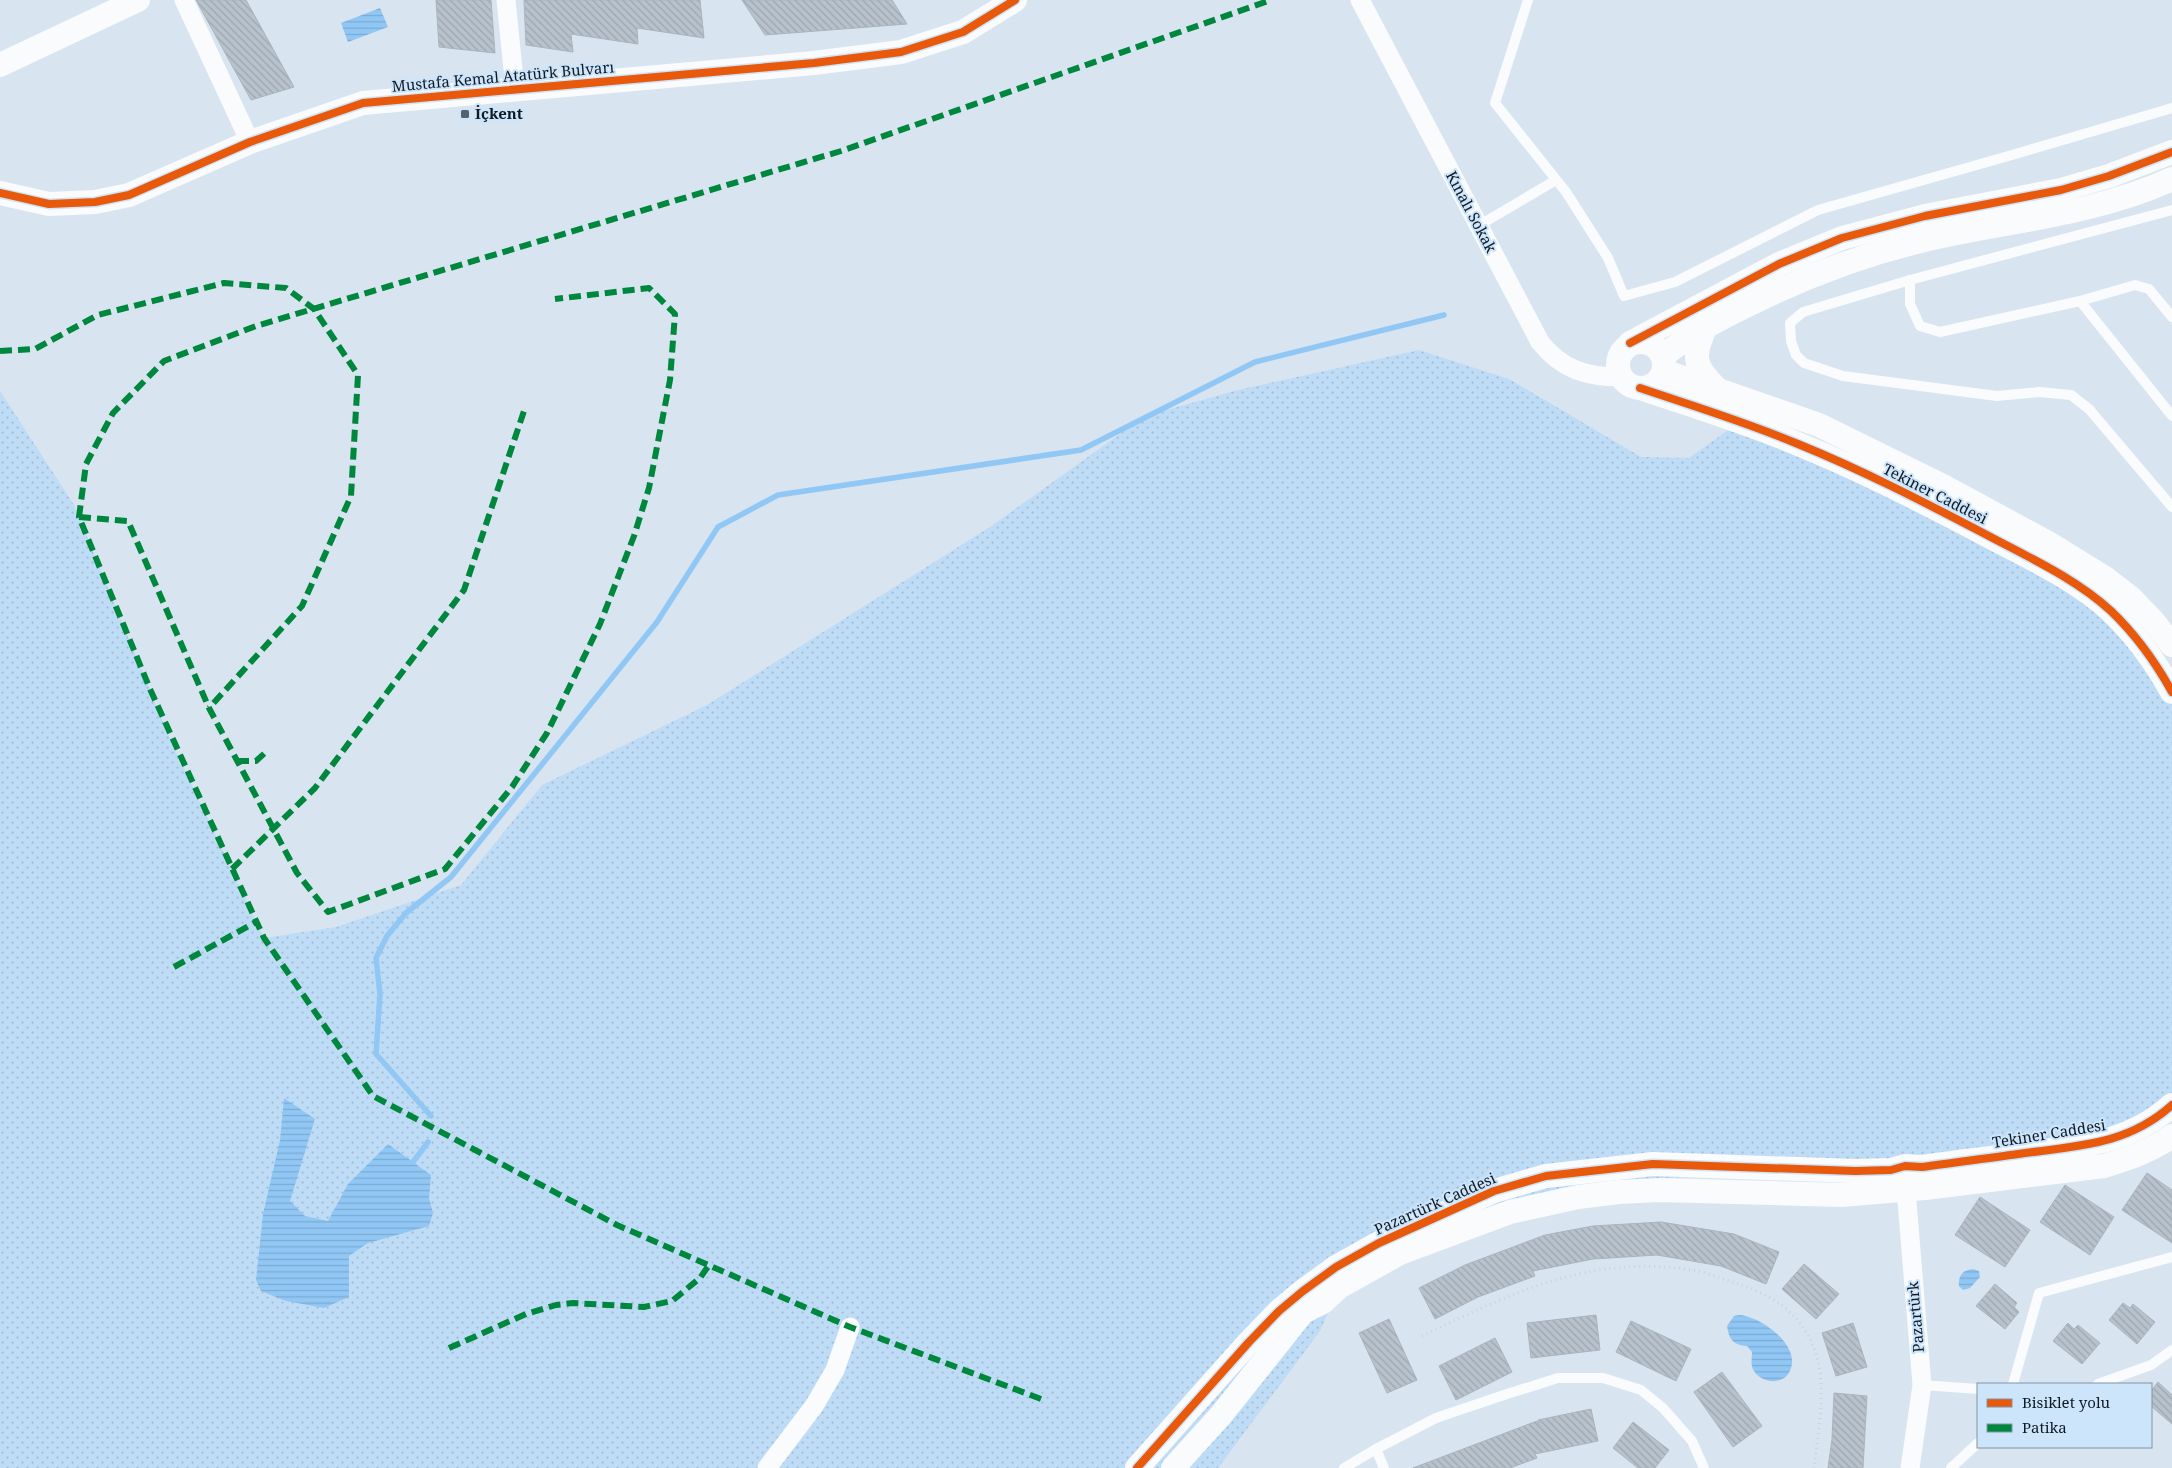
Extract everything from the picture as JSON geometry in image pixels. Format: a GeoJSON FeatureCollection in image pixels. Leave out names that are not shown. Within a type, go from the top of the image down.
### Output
{"type":"FeatureCollection","features":[{"type":"Feature","properties":{"kind":"street"},"geometry":{"type":"LineString","coordinates":[[0,66],[138,0]]}},
{"type":"Feature","properties":{"kind":"street"},"geometry":{"type":"LineString","coordinates":[[184,0],[250,142]]}},
{"type":"Feature","properties":{"kind":"street"},"geometry":{"type":"LineString","coordinates":[[506,0],[515,88]]}},
{"type":"Feature","properties":{"kind":"street","name":"Mustafa Kemal Atatürk Bulvarı"},"geometry":{"type":"LineString","coordinates":[[0,192],[49,204],[95,202],[129,196],[250,142],[363,103],[515,88],[814,63],[901,52],[963,32],[1015,0]]}},
{"type":"Feature","properties":{"kind":"street","name":"Kınalı Sokak"},"geometry":{"type":"LineString","coordinates":[[1360,0],[1540,342],[1560,363],[1572,369],[1631,383]]}},
{"type":"Feature","properties":{"kind":"street"},"geometry":{"type":"LineString","coordinates":[[2172,152],[2109,176],[2062,190],[1934,214],[1842,238],[1771,268],[1630,343],[1620,355],[1618,370],[1631,383],[1655,384],[1663,364],[1681,341],[1706,326],[1796,282],[1841,264],[1928,239],[2071,212],[2125,197],[2172,179]]}},
{"type":"Feature","properties":{"kind":"street","name":"Mustafa Kemal Atatürk Bulvarı"},"geometry":{"type":"LineString","coordinates":[[0,180],[59,196],[95,202]]}},
{"type":"Feature","properties":{"kind":"street"},"geometry":{"type":"LineString","coordinates":[[1706,326],[1698,348],[1696,362],[1702,374],[1717,389]]}},
{"type":"Feature","properties":{"kind":"street","name":"Tekiner Caddesi"},"geometry":{"type":"LineString","coordinates":[[1630,343],[1646,342],[1653,344],[1663,364],[1717,389],[1819,425],[1866,447],[2050,544],[2105,578],[2130,598],[2169,635]]}},
{"type":"Feature","properties":{"kind":"street","name":"Tekiner Caddesi"},"geometry":{"type":"LineString","coordinates":[[1631,383],[1724,416],[1842,463],[1899,490],[2048,568],[2092,596],[2111,612],[2144,649],[2172,692]]}},
{"type":"Feature","properties":{"kind":"street","name":"Tekiner Caddesi"},"geometry":{"type":"LineString","coordinates":[[1914,1177],[2101,1143],[2136,1130],[2155,1119],[2172,1105]]}},
{"type":"Feature","properties":{"kind":"street"},"geometry":{"type":"LineString","coordinates":[[1914,1177],[2104,1166],[2131,1158],[2158,1146],[2172,1136]]}},
{"type":"Feature","properties":{"kind":"street","name":"Pazartürk Caddesi"},"geometry":{"type":"LineString","coordinates":[[1137,1468],[1249,1342],[1279,1311],[1303,1291],[1336,1266],[1379,1243],[1494,1191],[1546,1176],[1653,1164],[1855,1171],[1891,1170],[1914,1177]]}},
{"type":"Feature","properties":{"kind":"street","name":"Pazartürk"},"geometry":{"type":"LineString","coordinates":[[1910,1468],[1922,1385],[1914,1177]]}},
{"type":"Feature","properties":{"kind":"street","name":"Pazartürk Caddesi"},"geometry":{"type":"LineString","coordinates":[[1173,1468],[1221,1415],[1303,1312],[1323,1302],[1339,1287],[1400,1253],[1510,1212],[1537,1205],[1603,1194],[1659,1190],[1841,1195],[1914,1177]]}},
{"type":"Feature","properties":{"kind":"street"},"geometry":{"type":"LineString","coordinates":[[767,1468],[814,1406],[835,1370],[850,1327]]}},
{"type":"Feature","properties":{"kind":"lane"},"geometry":{"type":"LineString","coordinates":[[1528,0],[1495,103],[1556,180],[1608,258],[1624,296],[1676,282],[1818,210],[2172,108]]}},
{"type":"Feature","properties":{"kind":"lane"},"geometry":{"type":"LineString","coordinates":[[1478,226],[1556,180]]}},
{"type":"Feature","properties":{"kind":"lane"},"geometry":{"type":"LineString","coordinates":[[2172,210],[1910,280],[1803,312],[1790,323],[1791,341],[1796,355],[1804,363],[1843,376],[1997,396],[2040,392],[2071,395],[2089,410],[2172,507]]}},
{"type":"Feature","properties":{"kind":"lane"},"geometry":{"type":"LineString","coordinates":[[1910,280],[1910,304],[1920,326],[1940,332],[2080,301],[2135,285],[2149,289],[2172,317]]}},
{"type":"Feature","properties":{"kind":"lane"},"geometry":{"type":"LineString","coordinates":[[2080,301],[2172,416]]}},
{"type":"Feature","properties":{"kind":"lane"},"geometry":{"type":"LineString","coordinates":[[2012,1383],[2039,1293],[2172,1257]]}},
{"type":"Feature","properties":{"kind":"lane"},"geometry":{"type":"LineString","coordinates":[[2101,1383],[2150,1365],[2172,1350]]}},
{"type":"Feature","properties":{"kind":"lane"},"geometry":{"type":"LineString","coordinates":[[1344,1468],[1436,1418],[1558,1378],[1603,1378],[1640,1390],[1663,1408],[1692,1441],[1704,1468]]}},
{"type":"Feature","properties":{"kind":"lane"},"geometry":{"type":"LineString","coordinates":[[1922,1385],[1977,1389]]}},
{"type":"Feature","properties":{"kind":"lane"},"geometry":{"type":"LineString","coordinates":[[1951,1468],[1977,1445]]}},
{"type":"Feature","properties":{"kind":"lane"},"geometry":{"type":"LineString","coordinates":[[1376,1449],[1384,1468]]}},
{"type":"Feature","properties":{"kind":"path"},"geometry":{"type":"LineString","coordinates":[[1422,1336],[1508,1296],[1550,1280],[1586,1271],[1656,1266],[1694,1270],[1742,1285],[1778,1301],[1800,1322],[1814,1349],[1820,1377],[1814,1468]]}},
{"type":"Feature","properties":{"kind":"shaded area"},"geometry":{"type":"Polygon","coordinates":[[[1419,350],[1509,379],[1641,457],[1689,458],[1752,413],[2092,578],[2172,678],[2172,1105],[2149,1118],[2035,1144],[1877,1170],[1662,1178],[1479,1209],[1339,1287],[1320,1331],[1218,1468],[0,1468],[0,391],[74,505],[170,739],[264,938],[336,927],[461,885],[542,785],[707,705],[990,527],[1145,416],[1238,390],[1419,350]]]}},
{"type":"Feature","properties":{"kind":"water"},"geometry":{"type":"Polygon","coordinates":[[[380,8],[388,27],[348,42],[341,23],[380,8]]]}},
{"type":"Feature","properties":{"kind":"water"},"geometry":{"type":"Polygon","coordinates":[[[284,1098],[315,1119],[290,1201],[305,1216],[328,1221],[348,1184],[388,1144],[431,1175],[429,1198],[433,1213],[429,1226],[368,1243],[349,1256],[349,1297],[324,1308],[286,1301],[261,1291],[256,1280],[263,1214],[280,1140],[284,1098]]]}},
{"type":"Feature","properties":{"kind":"water"},"geometry":{"type":"Polygon","coordinates":[[[1973,1269],[1979,1271],[1980,1277],[1970,1288],[1963,1290],[1959,1286],[1960,1276],[1964,1272],[1973,1269]]]}},
{"type":"Feature","properties":{"kind":"water"},"geometry":{"type":"Polygon","coordinates":[[[1739,1315],[1757,1320],[1784,1341],[1792,1359],[1791,1368],[1784,1378],[1768,1381],[1762,1379],[1754,1371],[1752,1352],[1747,1346],[1735,1343],[1728,1331],[1727,1326],[1734,1316],[1739,1315]]]}},
{"type":"Feature","properties":{"kind":"building"},"geometry":{"type":"Polygon","coordinates":[[[196,0],[246,0],[294,87],[251,100],[196,0]]]}},
{"type":"Feature","properties":{"kind":"building"},"geometry":{"type":"Polygon","coordinates":[[[436,0],[491,0],[495,53],[439,47],[436,0]]]}},
{"type":"Feature","properties":{"kind":"building"},"geometry":{"type":"Polygon","coordinates":[[[524,0],[700,0],[704,38],[637,28],[638,44],[571,34],[573,52],[526,45],[524,0]]]}},
{"type":"Feature","properties":{"kind":"building"},"geometry":{"type":"Polygon","coordinates":[[[742,0],[892,0],[907,24],[765,35],[742,0]]]}},
{"type":"Feature","properties":{"kind":"building"},"geometry":{"type":"Polygon","coordinates":[[[2147,1173],[2172,1190],[2172,1243],[2122,1210],[2147,1173]]]}},
{"type":"Feature","properties":{"kind":"building"},"geometry":{"type":"Polygon","coordinates":[[[2065,1185],[2114,1217],[2090,1255],[2040,1222],[2065,1185]]]}},
{"type":"Feature","properties":{"kind":"building"},"geometry":{"type":"Polygon","coordinates":[[[1980,1197],[2030,1230],[2005,1267],[1955,1235],[1980,1197]]]}},
{"type":"Feature","properties":{"kind":"building"},"geometry":{"type":"Polygon","coordinates":[[[1661,1222],[1734,1234],[1779,1252],[1766,1284],[1721,1266],[1657,1255],[1593,1259],[1533,1271],[1535,1276],[1478,1297],[1435,1319],[1419,1288],[1465,1265],[1545,1235],[1593,1226],[1661,1222]]]}},
{"type":"Feature","properties":{"kind":"building"},"geometry":{"type":"Polygon","coordinates":[[[1804,1264],[1839,1294],[1816,1319],[1782,1289],[1804,1264]]]}},
{"type":"Feature","properties":{"kind":"building"},"geometry":{"type":"Polygon","coordinates":[[[1995,1284],[2017,1303],[2014,1307],[2019,1312],[2005,1329],[1976,1306],[1995,1284]]]}},
{"type":"Feature","properties":{"kind":"building"},"geometry":{"type":"Polygon","coordinates":[[[2123,1303],[2130,1308],[2133,1304],[2155,1322],[2137,1344],[2109,1320],[2123,1303]]]}},
{"type":"Feature","properties":{"kind":"building"},"geometry":{"type":"Polygon","coordinates":[[[1596,1315],[1600,1350],[1531,1358],[1527,1323],[1596,1315]]]}},
{"type":"Feature","properties":{"kind":"building"},"geometry":{"type":"Polygon","coordinates":[[[1389,1319],[1417,1380],[1387,1393],[1359,1333],[1389,1319]]]}},
{"type":"Feature","properties":{"kind":"building"},"geometry":{"type":"Polygon","coordinates":[[[1631,1321],[1691,1349],[1676,1381],[1616,1352],[1631,1321]]]}},
{"type":"Feature","properties":{"kind":"building"},"geometry":{"type":"Polygon","coordinates":[[[1853,1323],[1867,1367],[1836,1376],[1822,1333],[1853,1323]]]}},
{"type":"Feature","properties":{"kind":"building"},"geometry":{"type":"Polygon","coordinates":[[[2068,1323],[2074,1329],[2078,1325],[2100,1343],[2082,1364],[2053,1341],[2068,1323]]]}},
{"type":"Feature","properties":{"kind":"building"},"geometry":{"type":"Polygon","coordinates":[[[1495,1338],[1512,1372],[1456,1400],[1439,1366],[1495,1338]]]}},
{"type":"Feature","properties":{"kind":"building"},"geometry":{"type":"Polygon","coordinates":[[[1722,1372],[1762,1426],[1733,1447],[1694,1392],[1722,1372]]]}},
{"type":"Feature","properties":{"kind":"building"},"geometry":{"type":"Polygon","coordinates":[[[2158,1382],[2172,1395],[2172,1424],[2152,1407],[2152,1390],[2158,1382]]]}},
{"type":"Feature","properties":{"kind":"building"},"geometry":{"type":"Polygon","coordinates":[[[1834,1393],[1867,1396],[1863,1468],[1828,1468],[1832,1439],[1834,1393]]]}},
{"type":"Feature","properties":{"kind":"building"},"geometry":{"type":"Polygon","coordinates":[[[1591,1409],[1598,1441],[1535,1454],[1537,1458],[1510,1468],[1413,1468],[1537,1421],[1539,1425],[1538,1420],[1591,1409]]]}},
{"type":"Feature","properties":{"kind":"building"},"geometry":{"type":"Polygon","coordinates":[[[1633,1422],[1669,1450],[1655,1468],[1638,1468],[1613,1448],[1633,1422]]]}},
{"type":"Feature","properties":{"kind":"waterway"},"geometry":{"type":"LineString","coordinates":[[431,1116],[376,1054],[380,994],[376,958],[387,936],[406,913],[451,877],[657,622],[718,527],[778,495],[1081,450],[1255,362],[1444,315]]}},
{"type":"Feature","properties":{"kind":"waterway"},"geometry":{"type":"LineString","coordinates":[[413,1162],[428,1142]]}},
{"type":"Feature","properties":{"kind":"marked path"},"geometry":{"type":"LineString","coordinates":[[1041,1399],[850,1327],[617,1225],[373,1096],[264,938],[150,689],[79,517],[86,464],[113,413],[164,361],[256,326],[841,151],[1271,0]]}},
{"type":"Feature","properties":{"kind":"marked path"},"geometry":{"type":"LineString","coordinates":[[0,351],[35,349],[98,315],[224,283],[286,288],[314,309],[358,375],[351,496],[302,606],[209,708]]}},
{"type":"Feature","properties":{"kind":"marked path"},"geometry":{"type":"LineString","coordinates":[[79,517],[128,521],[209,708],[297,873],[328,912],[445,869],[512,787],[547,733],[600,624],[634,536],[649,488],[670,380],[675,314],[649,288],[555,299]]}},
{"type":"Feature","properties":{"kind":"marked path"},"geometry":{"type":"LineString","coordinates":[[232,869],[315,788],[464,590],[525,408]]}},
{"type":"Feature","properties":{"kind":"marked path"},"geometry":{"type":"LineString","coordinates":[[237,761],[256,761],[266,752]]}},
{"type":"Feature","properties":{"kind":"marked path"},"geometry":{"type":"LineString","coordinates":[[174,967],[256,922]]}},
{"type":"Feature","properties":{"kind":"marked path"},"geometry":{"type":"LineString","coordinates":[[449,1348],[526,1314],[556,1305],[573,1303],[644,1307],[672,1301],[700,1278],[709,1265]]}},
{"type":"Feature","properties":{"kind":"cycle path"},"geometry":{"type":"LineString","coordinates":[[0,193],[49,204],[95,202],[129,195],[250,142],[363,103],[814,63],[901,52],[963,32],[1015,0]]}},
{"type":"Feature","properties":{"kind":"cycle path"},"geometry":{"type":"LineString","coordinates":[[1630,343],[1779,264],[1842,238],[1925,216],[2061,190],[2109,176],[2172,152]]}},
{"type":"Feature","properties":{"kind":"cycle path"},"geometry":{"type":"LineString","coordinates":[[1640,388],[1759,428],[1822,454],[1916,498],[2067,578],[2097,599],[2120,620],[2144,649],[2172,692]]}},
{"type":"Feature","properties":{"kind":"cycle path"},"geometry":{"type":"LineString","coordinates":[[1137,1468],[1249,1342],[1279,1311],[1303,1291],[1336,1267],[1379,1243],[1494,1191],[1546,1176],[1653,1164],[1855,1171],[1891,1170],[1905,1166],[1922,1167],[2065,1148],[2103,1141],[2139,1128],[2156,1118],[2172,1105]]}},
{"type":"Feature","properties":{"kind":"place","name":"İçkent"},"geometry":{"type":"Point","coordinates":[465,114]}}]}
